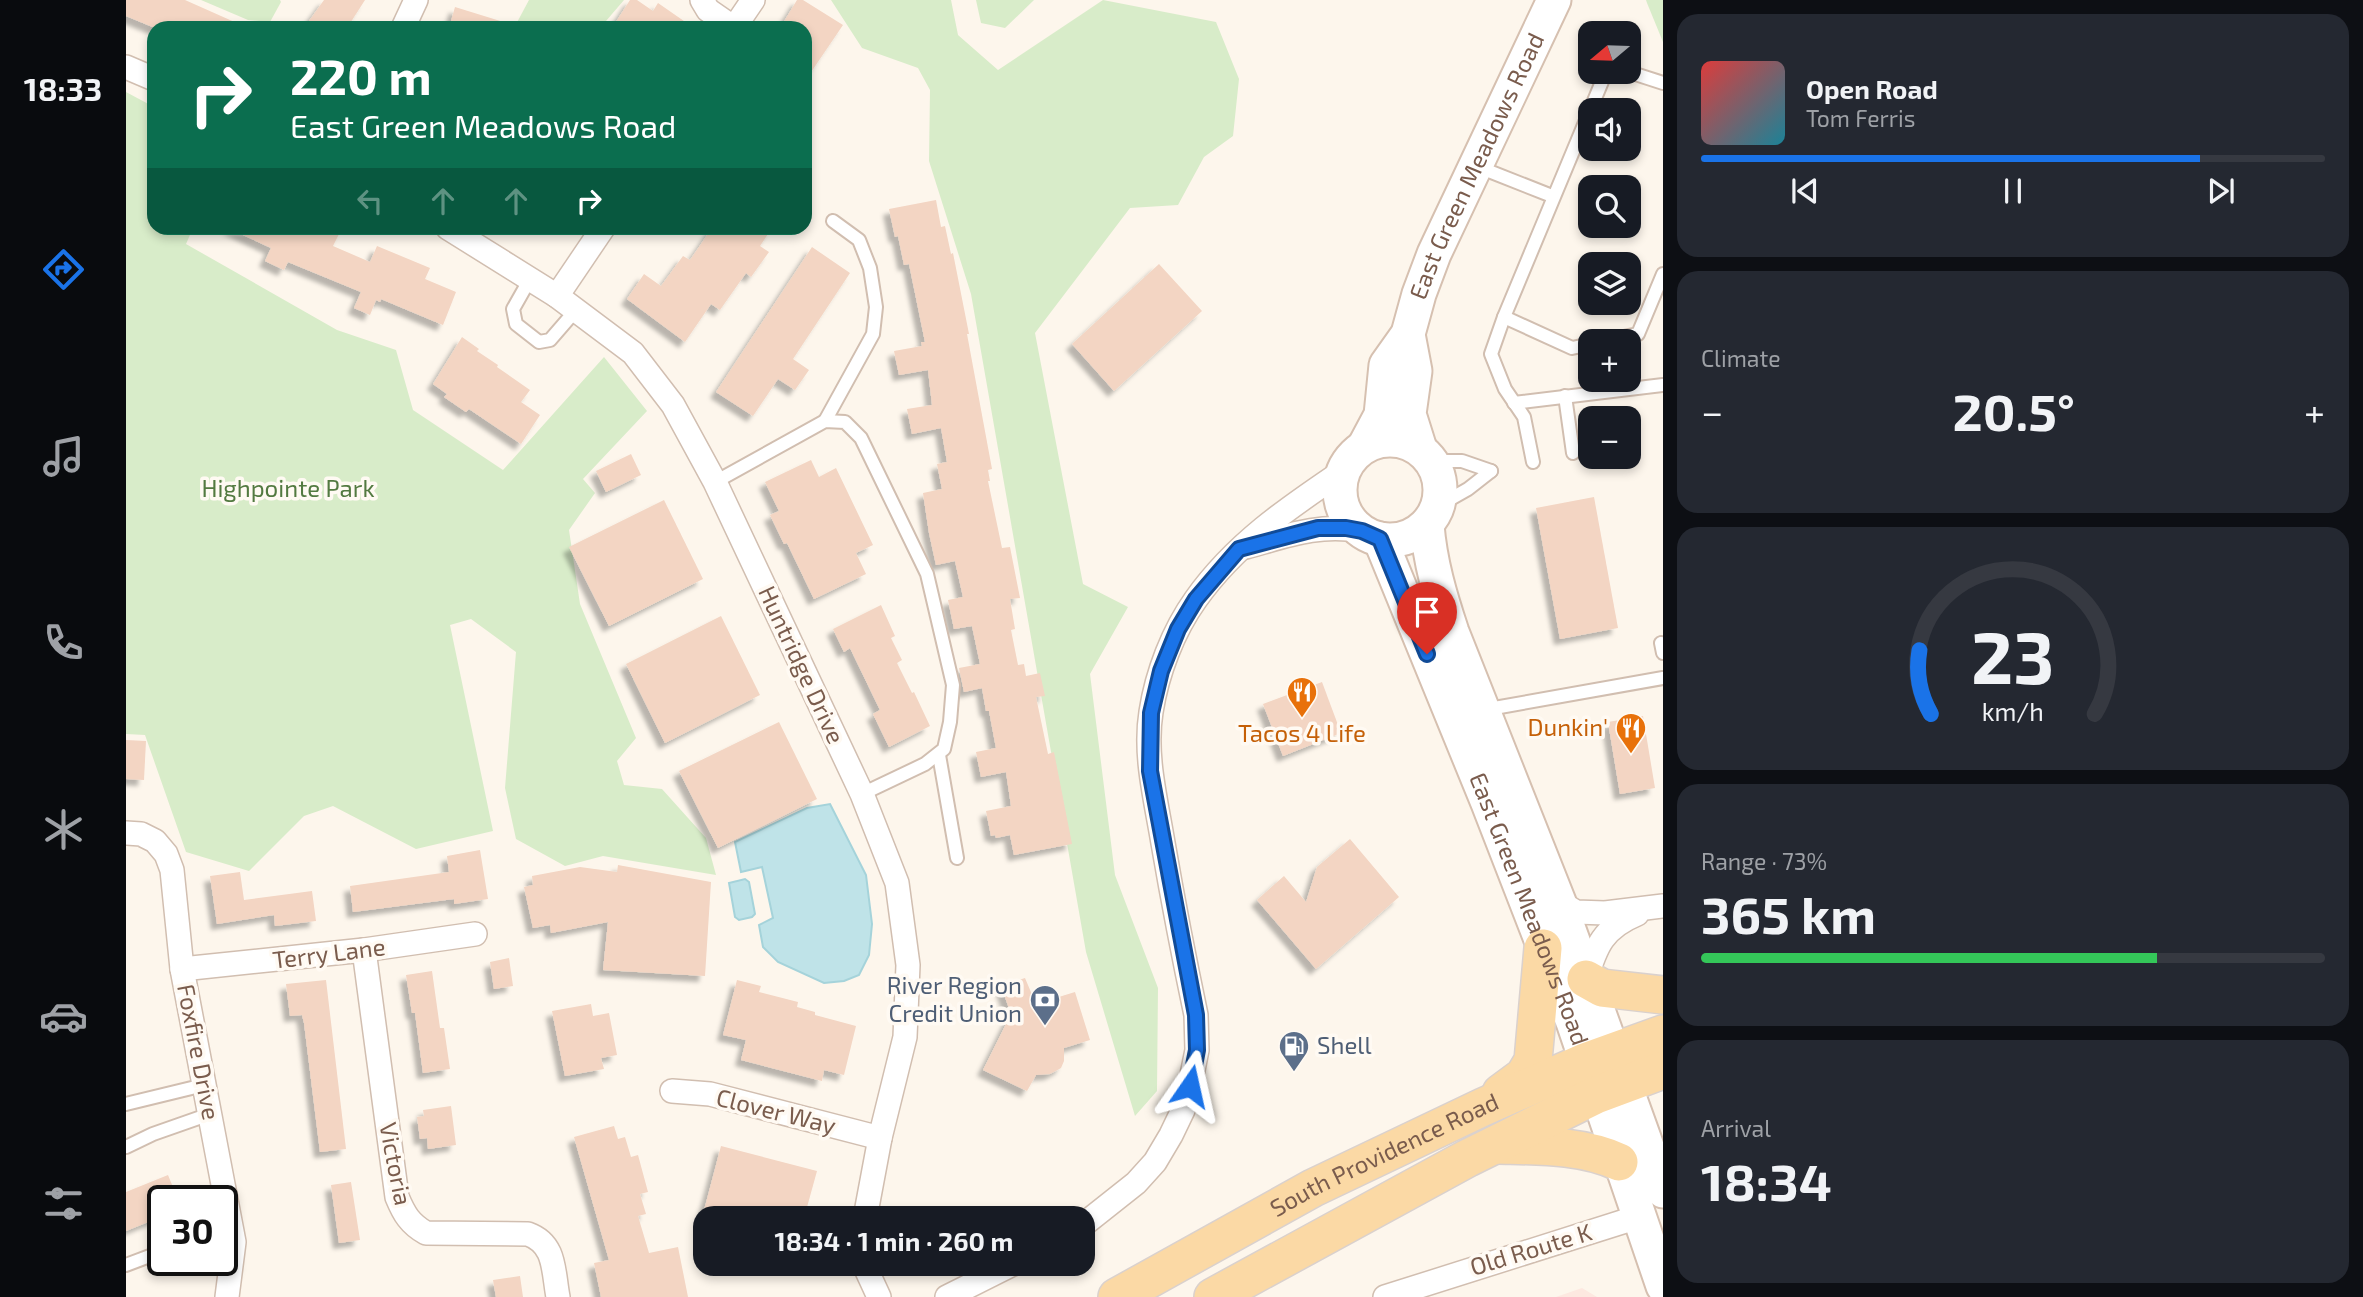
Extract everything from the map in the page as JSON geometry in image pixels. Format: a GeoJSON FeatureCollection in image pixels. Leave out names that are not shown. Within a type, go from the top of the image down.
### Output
{"type":"FeatureCollection","features":[{"type":"Feature","properties":{"kind":"main road"},"geometry":{"type":"LineString","coordinates":[[1483,1107],[1524,1076],[1533,1061],[1544,948]]}},
{"type":"Feature","properties":{"kind":"main road"},"geometry":{"type":"LineString","coordinates":[[1586,979],[1602,988],[1663,995]]}},
{"type":"Feature","properties":{"kind":"main road","name":"South Providence Road"},"geometry":{"type":"LineString","coordinates":[[1213,1297],[1494,1145],[1663,1034]]}},
{"type":"Feature","properties":{"kind":"main road","name":"South Providence Road"},"geometry":{"type":"LineString","coordinates":[[1117,1297],[1313,1188],[1483,1107],[1605,1074],[1663,1070]]}},
{"type":"Feature","properties":{"kind":"main road"},"geometry":{"type":"LineString","coordinates":[[1494,1145],[1560,1147],[1606,1156],[1619,1162]]}},
{"type":"Feature","properties":{"kind":"street"},"geometry":{"type":"LineString","coordinates":[[406,21],[415,0]]}},
{"type":"Feature","properties":{"kind":"street"},"geometry":{"type":"LineString","coordinates":[[702,0],[708,10],[724,21]]}},
{"type":"Feature","properties":{"kind":"street"},"geometry":{"type":"LineString","coordinates":[[739,21],[753,0]]}},
{"type":"Feature","properties":{"kind":"street","name":"East Green Meadows Road"},"geometry":{"type":"LineString","coordinates":[[1365,446],[1381,415],[1386,365],[1408,334],[1434,254],[1554,0]]}},
{"type":"Feature","properties":{"kind":"street"},"geometry":{"type":"LineString","coordinates":[[126,67],[147,76]]}},
{"type":"Feature","properties":{"kind":"street","name":"Huntridge Drive"},"geometry":{"type":"LineString","coordinates":[[458,235],[567,303],[633,353],[673,405],[715,482],[862,794],[897,883],[908,965],[905,1037],[880,1138],[867,1206]]}},
{"type":"Feature","properties":{"kind":"street"},"geometry":{"type":"LineString","coordinates":[[567,303],[600,235]]}},
{"type":"Feature","properties":{"kind":"street","name":"East Green Meadows Road"},"geometry":{"type":"LineString","coordinates":[[1408,334],[1415,371],[1409,415],[1426,455]]}},
{"type":"Feature","properties":{"kind":"street"},"geometry":{"type":"LineString","coordinates":[[1239,549],[1318,528],[1346,528],[1371,535],[1397,540],[1413,535],[1433,515],[1440,482],[1426,455],[1407,442],[1378,440],[1352,456],[1343,471],[1340,498],[1344,511],[1351,523],[1371,535]]}},
{"type":"Feature","properties":{"kind":"street"},"geometry":{"type":"LineString","coordinates":[[1095,1215],[1136,1183],[1155,1162],[1183,1110],[1197,1050],[1196,1015],[1150,771],[1151,713],[1161,671],[1178,629],[1196,599],[1239,549],[1275,516],[1343,471]]}},
{"type":"Feature","properties":{"kind":"street","name":"East Green Meadows Road"},"geometry":{"type":"LineString","coordinates":[[1433,515],[1430,554],[1436,586],[1559,902],[1586,979],[1619,1162],[1663,1286]]}},
{"type":"Feature","properties":{"kind":"street","name":"East Green Meadows Road"},"geometry":{"type":"LineString","coordinates":[[1371,535],[1488,803],[1573,1022],[1605,1074],[1663,1191]]}},
{"type":"Feature","properties":{"kind":"street","name":"Foxfire Drive"},"geometry":{"type":"LineString","coordinates":[[126,832],[141,834],[155,841],[166,854],[172,870],[182,969],[205,1085],[220,1185]]}},
{"type":"Feature","properties":{"kind":"street"},"geometry":{"type":"LineString","coordinates":[[1559,902],[1576,912],[1605,913],[1659,907]]}},
{"type":"Feature","properties":{"kind":"street"},"geometry":{"type":"LineString","coordinates":[[1586,979],[1592,958],[1609,929],[1624,920],[1659,907]]}},
{"type":"Feature","properties":{"kind":"street","name":"Terry Lane"},"geometry":{"type":"LineString","coordinates":[[182,969],[364,950],[475,934]]}},
{"type":"Feature","properties":{"kind":"street","name":"Victoria"},"geometry":{"type":"LineString","coordinates":[[364,950],[397,1197],[404,1214],[413,1226],[426,1233],[528,1234],[540,1239],[549,1249],[558,1297]]}},
{"type":"Feature","properties":{"kind":"street","name":"Clover Way"},"geometry":{"type":"LineString","coordinates":[[672,1091],[710,1094],[880,1138]]}},
{"type":"Feature","properties":{"kind":"street","name":"Old Route K"},"geometry":{"type":"LineString","coordinates":[[1385,1297],[1427,1290],[1638,1217]]}},
{"type":"Feature","properties":{"kind":"street","name":"Foxfire Drive"},"geometry":{"type":"LineString","coordinates":[[227,1276],[227,1297]]}},
{"type":"Feature","properties":{"kind":"street"},"geometry":{"type":"LineString","coordinates":[[870,1276],[880,1297]]}},
{"type":"Feature","properties":{"kind":"street"},"geometry":{"type":"LineString","coordinates":[[947,1297],[989,1276]]}},
{"type":"Feature","properties":{"kind":"lane"},"geometry":{"type":"LineString","coordinates":[[1642,76],[1663,83]]}},
{"type":"Feature","properties":{"kind":"lane"},"geometry":{"type":"LineString","coordinates":[[1533,462],[1524,417],[1505,389],[1491,354],[1552,196],[1601,84]]}},
{"type":"Feature","properties":{"kind":"lane"},"geometry":{"type":"LineString","coordinates":[[1476,165],[1552,196]]}},
{"type":"Feature","properties":{"kind":"lane"},"geometry":{"type":"LineString","coordinates":[[825,421],[873,334],[876,307],[870,268],[859,240],[833,221]]}},
{"type":"Feature","properties":{"kind":"lane"},"geometry":{"type":"LineString","coordinates":[[1641,329],[1663,274]]}},
{"type":"Feature","properties":{"kind":"lane"},"geometry":{"type":"LineString","coordinates":[[530,279],[513,309],[516,324],[540,342],[550,340],[567,303]]}},
{"type":"Feature","properties":{"kind":"lane"},"geometry":{"type":"LineString","coordinates":[[1504,317],[1572,348],[1578,347]]}},
{"type":"Feature","properties":{"kind":"lane"},"geometry":{"type":"LineString","coordinates":[[1514,403],[1663,385]]}},
{"type":"Feature","properties":{"kind":"lane"},"geometry":{"type":"LineString","coordinates":[[1565,396],[1573,453]]}},
{"type":"Feature","properties":{"kind":"lane"},"geometry":{"type":"LineString","coordinates":[[715,482],[825,421],[845,422],[861,438],[927,574],[953,685],[950,722],[944,749],[925,764],[862,794]]}},
{"type":"Feature","properties":{"kind":"lane"},"geometry":{"type":"LineString","coordinates":[[1426,455],[1462,461],[1490,471],[1433,515]]}},
{"type":"Feature","properties":{"kind":"lane"},"geometry":{"type":"LineString","coordinates":[[1483,710],[1663,678]]}},
{"type":"Feature","properties":{"kind":"lane"},"geometry":{"type":"LineString","coordinates":[[939,755],[957,858]]}},
{"type":"Feature","properties":{"kind":"lane"},"geometry":{"type":"LineString","coordinates":[[126,1104],[205,1085]]}},
{"type":"Feature","properties":{"kind":"lane"},"geometry":{"type":"LineString","coordinates":[[126,1147],[152,1134],[210,1114]]}},
{"type":"Feature","properties":{"kind":"lane"},"geometry":{"type":"LineString","coordinates":[[126,1265],[147,1257]]}},
{"type":"Feature","properties":{"kind":"shaded area"},"geometry":{"type":"Polygon","coordinates":[[[1582,1288],[1597,1297],[1556,1297],[1582,1288]]]}},
{"type":"Feature","properties":{"kind":"green space"},"geometry":{"type":"Polygon","coordinates":[[[201,0],[280,0],[271,21],[248,20],[201,0]]]}},
{"type":"Feature","properties":{"kind":"green space"},"geometry":{"type":"Polygon","coordinates":[[[529,0],[624,0],[606,21],[518,21],[529,0]]]}},
{"type":"Feature","properties":{"kind":"green space"},"geometry":{"type":"Polygon","coordinates":[[[831,0],[951,0],[958,35],[998,70],[1103,0],[1216,22],[1239,79],[1233,136],[1204,157],[1178,205],[1130,208],[1035,333],[1083,584],[1128,607],[1090,674],[1115,875],[1158,988],[1157,1091],[1135,1116],[1086,952],[971,294],[929,161],[930,90],[918,68],[862,48],[831,0]]]}},
{"type":"Feature","properties":{"kind":"green space"},"geometry":{"type":"Polygon","coordinates":[[[976,0],[1034,0],[1005,28],[981,23],[976,0]]]}},
{"type":"Feature","properties":{"kind":"green space"},"geometry":{"type":"Polygon","coordinates":[[[1646,0],[1663,0],[1663,42],[1647,3],[1646,0]]]}},
{"type":"Feature","properties":{"kind":"green space","name":"Highpointe Park"},"geometry":{"type":"Polygon","coordinates":[[[126,92],[147,103],[147,235],[190,235],[186,244],[337,330],[396,350],[413,410],[503,470],[604,357],[647,411],[583,479],[595,493],[569,530],[580,604],[636,738],[617,761],[624,785],[662,789],[706,838],[716,875],[603,856],[565,866],[516,839],[505,788],[516,652],[471,619],[450,625],[493,831],[416,849],[333,806],[304,816],[249,871],[186,852],[145,735],[126,734],[126,92]]]}},
{"type":"Feature","properties":{"kind":"water"},"geometry":{"type":"Polygon","coordinates":[[[830,804],[866,875],[872,924],[869,955],[859,975],[844,981],[824,983],[778,962],[763,947],[759,925],[773,918],[762,867],[741,872],[735,842],[807,808],[830,804]]]}},
{"type":"Feature","properties":{"kind":"water"},"geometry":{"type":"Polygon","coordinates":[[[745,879],[749,882],[755,914],[739,920],[735,917],[729,883],[745,879]]]}},
{"type":"Feature","properties":{"kind":"building"},"geometry":{"type":"Polygon","coordinates":[[[126,0],[185,0],[232,21],[147,21],[147,25],[126,16],[126,0]]]}},
{"type":"Feature","properties":{"kind":"building"},"geometry":{"type":"Polygon","coordinates":[[[324,0],[365,0],[352,21],[309,21],[324,0]]]}},
{"type":"Feature","properties":{"kind":"building"},"geometry":{"type":"Polygon","coordinates":[[[630,0],[637,0],[653,11],[658,3],[684,21],[616,21],[630,0]]]}},
{"type":"Feature","properties":{"kind":"building"},"geometry":{"type":"Polygon","coordinates":[[[797,0],[803,0],[843,25],[812,71],[812,21],[784,21],[797,0]]]}},
{"type":"Feature","properties":{"kind":"building"},"geometry":{"type":"Polygon","coordinates":[[[455,7],[500,21],[451,21],[455,7]]]}},
{"type":"Feature","properties":{"kind":"building"},"geometry":{"type":"Polygon","coordinates":[[[936,200],[941,227],[945,226],[951,254],[953,253],[969,334],[992,469],[988,470],[988,481],[1002,548],[1010,547],[1020,598],[1010,599],[1015,629],[1011,630],[1018,665],[1024,664],[1026,676],[1040,673],[1045,696],[1036,697],[1048,754],[1054,752],[1072,844],[1014,855],[1010,835],[996,838],[995,835],[991,836],[986,811],[1011,806],[1006,772],[981,777],[976,752],[996,748],[982,688],[964,692],[959,668],[980,664],[972,626],[954,629],[948,600],[963,597],[955,561],[936,565],[929,533],[923,493],[942,489],[937,464],[947,462],[941,428],[912,434],[907,409],[932,405],[928,370],[899,375],[894,351],[922,346],[921,342],[925,342],[909,264],[904,265],[889,209],[936,200]]]}},
{"type":"Feature","properties":{"kind":"building"},"geometry":{"type":"Polygon","coordinates":[[[243,235],[338,235],[333,246],[370,262],[377,246],[430,268],[425,279],[456,292],[443,325],[381,299],[380,302],[376,300],[370,315],[354,308],[361,292],[288,262],[284,270],[265,261],[271,248],[243,235]]]}},
{"type":"Feature","properties":{"kind":"building"},"geometry":{"type":"Polygon","coordinates":[[[707,235],[767,235],[760,246],[769,252],[751,277],[746,273],[720,310],[711,304],[685,342],[627,299],[644,274],[661,286],[683,256],[690,260],[707,235]]]}},
{"type":"Feature","properties":{"kind":"building"},"geometry":{"type":"Polygon","coordinates":[[[812,247],[850,273],[793,359],[809,370],[795,390],[778,379],[753,416],[716,392],[812,247]]]}},
{"type":"Feature","properties":{"kind":"building"},"geometry":{"type":"Polygon","coordinates":[[[1159,264],[1202,311],[1114,391],[1072,344],[1159,264]]]}},
{"type":"Feature","properties":{"kind":"building"},"geometry":{"type":"Polygon","coordinates":[[[462,337],[498,365],[497,367],[530,390],[521,402],[540,415],[521,444],[469,409],[466,412],[444,397],[447,394],[433,384],[462,337]]]}},
{"type":"Feature","properties":{"kind":"building"},"geometry":{"type":"Polygon","coordinates":[[[631,454],[641,475],[606,492],[596,471],[631,454]]]}},
{"type":"Feature","properties":{"kind":"building"},"geometry":{"type":"Polygon","coordinates":[[[811,460],[819,477],[836,468],[873,545],[856,553],[866,574],[814,599],[770,515],[779,511],[765,482],[811,460]]]}},
{"type":"Feature","properties":{"kind":"building"},"geometry":{"type":"Polygon","coordinates":[[[1594,497],[1618,628],[1560,639],[1536,508],[1594,497]]]}},
{"type":"Feature","properties":{"kind":"building"},"geometry":{"type":"Polygon","coordinates":[[[664,500],[703,579],[609,626],[569,547],[664,500]]]}},
{"type":"Feature","properties":{"kind":"building"},"geometry":{"type":"Polygon","coordinates":[[[881,605],[895,636],[891,638],[902,660],[897,663],[930,726],[889,747],[873,714],[880,710],[850,648],[844,652],[833,629],[881,605]]]}},
{"type":"Feature","properties":{"kind":"building"},"geometry":{"type":"Polygon","coordinates":[[[721,616],[760,695],[665,743],[626,664],[721,616]]]}},
{"type":"Feature","properties":{"kind":"building","name":"Tacos 4 Life"},"geometry":{"type":"Polygon","coordinates":[[[1322,682],[1341,733],[1283,756],[1263,704],[1322,682]]]}},
{"type":"Feature","properties":{"kind":"building","name":"Dunkin'"},"geometry":{"type":"Polygon","coordinates":[[[1643,716],[1655,788],[1620,794],[1608,722],[1643,716]]]}},
{"type":"Feature","properties":{"kind":"building"},"geometry":{"type":"Polygon","coordinates":[[[779,722],[817,799],[718,848],[679,771],[779,722]]]}},
{"type":"Feature","properties":{"kind":"building"},"geometry":{"type":"Polygon","coordinates":[[[126,740],[146,741],[144,780],[126,779],[126,740]]]}},
{"type":"Feature","properties":{"kind":"building"},"geometry":{"type":"Polygon","coordinates":[[[1350,839],[1399,897],[1316,969],[1257,900],[1284,876],[1306,902],[1317,867],[1350,839]]]}},
{"type":"Feature","properties":{"kind":"building"},"geometry":{"type":"Polygon","coordinates":[[[480,850],[488,899],[454,904],[454,899],[353,912],[350,886],[449,872],[447,856],[480,850]]]}},
{"type":"Feature","properties":{"kind":"building"},"geometry":{"type":"Polygon","coordinates":[[[618,865],[711,882],[705,976],[603,970],[608,922],[551,933],[550,925],[533,928],[524,887],[533,885],[532,876],[580,867],[617,872],[618,865]]]}},
{"type":"Feature","properties":{"kind":"building"},"geometry":{"type":"Polygon","coordinates":[[[240,872],[244,900],[312,891],[316,921],[275,926],[274,915],[217,924],[210,876],[240,872]]]}},
{"type":"Feature","properties":{"kind":"building"},"geometry":{"type":"Polygon","coordinates":[[[509,958],[513,986],[494,989],[490,962],[509,958]]]}},
{"type":"Feature","properties":{"kind":"building"},"geometry":{"type":"Polygon","coordinates":[[[432,971],[440,1028],[444,1028],[450,1069],[423,1073],[415,1013],[412,1013],[406,975],[432,971]]]}},
{"type":"Feature","properties":{"kind":"building","name":"River Region Credit Union"},"geometry":{"type":"Polygon","coordinates":[[[1025,978],[1036,1004],[1075,992],[1090,1040],[1064,1048],[1061,1068],[1050,1074],[1036,1075],[1027,1091],[983,1070],[1011,1014],[1001,986],[1025,978]]]}},
{"type":"Feature","properties":{"kind":"building"},"geometry":{"type":"Polygon","coordinates":[[[326,980],[346,1149],[320,1152],[304,1023],[302,1015],[290,1016],[286,984],[326,980]]]}},
{"type":"Feature","properties":{"kind":"building"},"geometry":{"type":"Polygon","coordinates":[[[737,980],[761,986],[759,992],[798,1002],[797,1007],[815,1012],[815,1015],[856,1026],[844,1075],[824,1070],[822,1081],[741,1060],[746,1040],[723,1035],[737,980]]]}},
{"type":"Feature","properties":{"kind":"building"},"geometry":{"type":"Polygon","coordinates":[[[591,1004],[593,1016],[609,1013],[617,1055],[601,1058],[604,1069],[565,1076],[552,1011],[591,1004]]]}},
{"type":"Feature","properties":{"kind":"building"},"geometry":{"type":"Polygon","coordinates":[[[451,1106],[456,1145],[428,1149],[427,1138],[420,1139],[417,1117],[424,1116],[423,1110],[451,1106]]]}},
{"type":"Feature","properties":{"kind":"building"},"geometry":{"type":"Polygon","coordinates":[[[614,1126],[618,1139],[625,1137],[631,1157],[638,1155],[648,1192],[640,1194],[646,1214],[638,1216],[649,1253],[678,1247],[688,1297],[601,1297],[594,1263],[609,1260],[574,1137],[614,1126]]]}},
{"type":"Feature","properties":{"kind":"building"},"geometry":{"type":"Polygon","coordinates":[[[721,1146],[817,1171],[807,1206],[705,1206],[721,1146]]]}},
{"type":"Feature","properties":{"kind":"building"},"geometry":{"type":"Polygon","coordinates":[[[168,1175],[172,1185],[147,1185],[147,1222],[126,1231],[126,1192],[168,1175]]]}},
{"type":"Feature","properties":{"kind":"building"},"geometry":{"type":"Polygon","coordinates":[[[351,1182],[360,1240],[339,1243],[331,1185],[351,1182]]]}},
{"type":"Feature","properties":{"kind":"building"},"geometry":{"type":"Polygon","coordinates":[[[520,1276],[523,1297],[496,1297],[493,1280],[520,1276]]]}},
{"type":"Feature","properties":{"kind":"place","name":"Tacos 4 Life"},"geometry":{"type":"Point","coordinates":[1302,719]}},
{"type":"Feature","properties":{"kind":"place","name":"Dunkin'"},"geometry":{"type":"Point","coordinates":[1631,755]}},
{"type":"Feature","properties":{"kind":"place","name":"River Region Credit Union"},"geometry":{"type":"Point","coordinates":[1045,1027]}},
{"type":"Feature","properties":{"kind":"place","name":"Shell"},"geometry":{"type":"Point","coordinates":[1294,1073]}},
{"type":"Feature","properties":{"kind":"route"},"geometry":{"type":"LineString","coordinates":[[1190,1086],[1197,1050],[1196,1015],[1150,771],[1151,713],[1161,671],[1178,629],[1196,599],[1239,549],[1318,528],[1346,528],[1380,539],[1427,654]]}}]}
